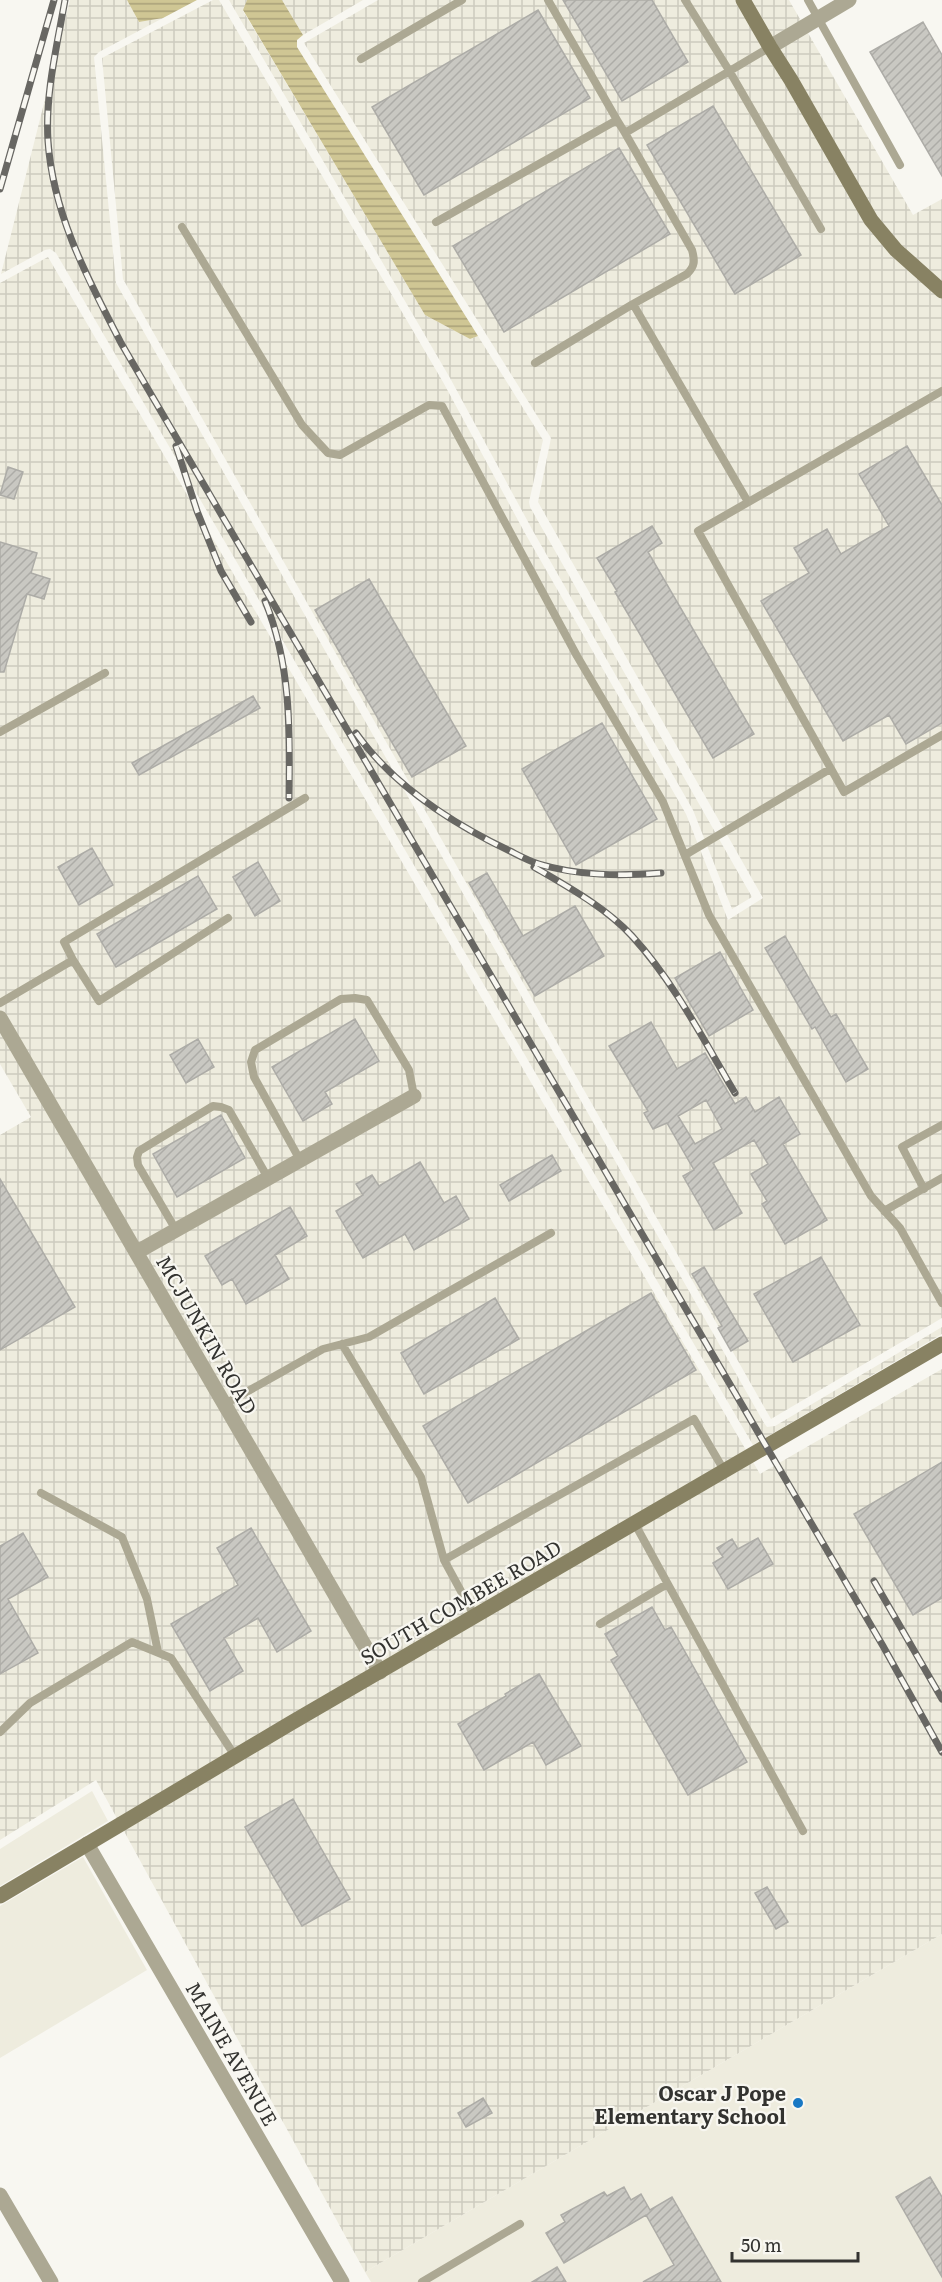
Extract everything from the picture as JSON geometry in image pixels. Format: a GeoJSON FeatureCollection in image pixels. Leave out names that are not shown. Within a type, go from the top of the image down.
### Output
{"type":"FeatureCollection","features":[{"type":"Feature","properties":{"kind":"main road"},"geometry":{"type":"LineString","coordinates":[[743,0],[871,220],[896,250],[942,291]]}},
{"type":"Feature","properties":{"kind":"main road","name":"SOUTH COMBEE ROAD"},"geometry":{"type":"LineString","coordinates":[[0,1896],[235,1756],[942,1344]]}},
{"type":"Feature","properties":{"kind":"street"},"geometry":{"type":"LineString","coordinates":[[770,47],[849,0]]}},
{"type":"Feature","properties":{"kind":"street","name":"MCJUNKIN ROAD"},"geometry":{"type":"LineString","coordinates":[[0,1018],[380,1672]]}},
{"type":"Feature","properties":{"kind":"street"},"geometry":{"type":"LineString","coordinates":[[136,1252],[414,1096]]}},
{"type":"Feature","properties":{"kind":"street","name":"MAINE AVENUE"},"geometry":{"type":"LineString","coordinates":[[87,1844],[342,2282]]}},
{"type":"Feature","properties":{"kind":"street"},"geometry":{"type":"LineString","coordinates":[[0,2195],[51,2282]]}},
{"type":"Feature","properties":{"kind":"lane"},"geometry":{"type":"LineString","coordinates":[[361,59],[462,0]]}},
{"type":"Feature","properties":{"kind":"lane"},"geometry":{"type":"LineString","coordinates":[[535,363],[687,274],[693,267],[695,259],[692,250],[548,0]]}},
{"type":"Feature","properties":{"kind":"lane"},"geometry":{"type":"LineString","coordinates":[[685,0],[730,72],[821,229]]}},
{"type":"Feature","properties":{"kind":"lane"},"geometry":{"type":"LineString","coordinates":[[808,0],[900,165]]}},
{"type":"Feature","properties":{"kind":"lane"},"geometry":{"type":"LineString","coordinates":[[625,133],[770,47]]}},
{"type":"Feature","properties":{"kind":"lane"},"geometry":{"type":"LineString","coordinates":[[436,222],[617,120]]}},
{"type":"Feature","properties":{"kind":"lane"},"geometry":{"type":"LineString","coordinates":[[182,227],[302,425],[328,453],[340,455],[429,405],[442,406],[577,656],[663,802],[709,915],[871,1196],[900,1228],[942,1303]]}},
{"type":"Feature","properties":{"kind":"lane"},"geometry":{"type":"LineString","coordinates":[[633,304],[748,502]]}},
{"type":"Feature","properties":{"kind":"lane"},"geometry":{"type":"LineString","coordinates":[[942,391],[698,531],[844,792],[942,735]]}},
{"type":"Feature","properties":{"kind":"lane"},"geometry":{"type":"LineString","coordinates":[[0,732],[105,673]]}},
{"type":"Feature","properties":{"kind":"lane"},"geometry":{"type":"LineString","coordinates":[[685,855],[830,769]]}},
{"type":"Feature","properties":{"kind":"lane"},"geometry":{"type":"LineString","coordinates":[[228,918],[99,1001],[64,942],[305,798]]}},
{"type":"Feature","properties":{"kind":"lane"},"geometry":{"type":"LineString","coordinates":[[0,1003],[73,960]]}},
{"type":"Feature","properties":{"kind":"lane"},"geometry":{"type":"LineString","coordinates":[[300,1160],[254,1077],[251,1062],[255,1050],[341,999],[367,1000],[409,1070],[414,1096]]}},
{"type":"Feature","properties":{"kind":"lane"},"geometry":{"type":"LineString","coordinates":[[176,1230],[138,1165],[137,1157],[139,1151],[213,1106],[229,1110],[268,1178]]}},
{"type":"Feature","properties":{"kind":"lane"},"geometry":{"type":"LineString","coordinates":[[924,1189],[902,1147],[942,1125]]}},
{"type":"Feature","properties":{"kind":"lane"},"geometry":{"type":"LineString","coordinates":[[884,1211],[942,1179]]}},
{"type":"Feature","properties":{"kind":"lane"},"geometry":{"type":"LineString","coordinates":[[225,1404],[323,1349],[369,1337],[551,1233]]}},
{"type":"Feature","properties":{"kind":"lane"},"geometry":{"type":"LineString","coordinates":[[342,1344],[421,1477],[444,1560],[475,1617]]}},
{"type":"Feature","properties":{"kind":"lane"},"geometry":{"type":"LineString","coordinates":[[444,1560],[694,1419],[725,1472]]}},
{"type":"Feature","properties":{"kind":"lane"},"geometry":{"type":"LineString","coordinates":[[41,1493],[122,1537],[147,1599],[158,1652]]}},
{"type":"Feature","properties":{"kind":"lane"},"geometry":{"type":"LineString","coordinates":[[635,1524],[803,1831]]}},
{"type":"Feature","properties":{"kind":"lane"},"geometry":{"type":"LineString","coordinates":[[600,1624],[667,1584]]}},
{"type":"Feature","properties":{"kind":"lane"},"geometry":{"type":"LineString","coordinates":[[0,1732],[30,1703],[132,1642],[171,1658],[235,1756]]}},
{"type":"Feature","properties":{"kind":"lane"},"geometry":{"type":"LineString","coordinates":[[422,2282],[520,2224]]}},
{"type":"Feature","properties":{"kind":"shaded area"},"geometry":{"type":"Polygon","coordinates":[[[70,0],[127,0],[139,22],[163,18],[99,52],[94,57],[116,283],[764,1423],[767,1427],[775,1426],[942,1327],[942,1334],[753,1445],[56,253],[50,249],[45,250],[1,274],[70,0]]]}},
{"type":"Feature","properties":{"kind":"shaded area"},"geometry":{"type":"Polygon","coordinates":[[[127,0],[197,0],[163,18],[139,22],[127,0]]]}},
{"type":"Feature","properties":{"kind":"shaded area"},"geometry":{"type":"Polygon","coordinates":[[[213,0],[219,0],[443,382],[526,535],[686,814],[728,920],[763,898],[538,502],[551,438],[304,43],[378,0],[789,0],[913,215],[942,199],[942,1318],[771,1419],[123,279],[102,58],[213,0]]]}},
{"type":"Feature","properties":{"kind":"shaded area"},"geometry":{"type":"Polygon","coordinates":[[[229,0],[247,0],[243,11],[425,315],[470,339],[478,336],[543,440],[529,502],[530,507],[752,897],[732,909],[693,810],[533,531],[450,378],[229,0]]]}},
{"type":"Feature","properties":{"kind":"shaded area"},"geometry":{"type":"Polygon","coordinates":[[[247,0],[282,0],[303,35],[297,40],[297,47],[478,336],[470,339],[425,315],[243,10],[247,0]]]}},
{"type":"Feature","properties":{"kind":"shaded area"},"geometry":{"type":"Polygon","coordinates":[[[282,0],[363,0],[303,35],[282,0]]]}},
{"type":"Feature","properties":{"kind":"shaded area"},"geometry":{"type":"Polygon","coordinates":[[[48,257],[760,1474],[942,1369],[942,1934],[365,2272],[96,1780],[0,1840],[0,1135],[31,1117],[0,1064],[0,283],[48,257]]]}},
{"type":"Feature","properties":{"kind":"shaded area"},"geometry":{"type":"Polygon","coordinates":[[[92,1791],[108,1821],[0,1886],[0,1849],[92,1791]]]}},
{"type":"Feature","properties":{"kind":"shaded area"},"geometry":{"type":"Polygon","coordinates":[[[83,1857],[147,1970],[0,2058],[0,1906],[83,1857]]]}},
{"type":"Feature","properties":{"kind":"shaded area","name":"Oscar J Pope Elementary School"},"geometry":{"type":"Polygon","coordinates":[[[942,1934],[942,2282],[371,2282],[365,2272],[942,1934]]]}},
{"type":"Feature","properties":{"kind":"building"},"geometry":{"type":"Polygon","coordinates":[[[563,0],[652,0],[688,62],[622,101],[563,0]]]}},
{"type":"Feature","properties":{"kind":"building"},"geometry":{"type":"Polygon","coordinates":[[[538,10],[590,98],[424,195],[372,107],[538,10]]]}},
{"type":"Feature","properties":{"kind":"building"},"geometry":{"type":"Polygon","coordinates":[[[923,22],[942,55],[942,176],[870,52],[923,22]]]}},
{"type":"Feature","properties":{"kind":"building"},"geometry":{"type":"Polygon","coordinates":[[[713,106],[801,255],[735,294],[647,145],[713,106]]]}},
{"type":"Feature","properties":{"kind":"building"},"geometry":{"type":"Polygon","coordinates":[[[619,148],[670,234],[504,332],[453,246],[619,148]]]}},
{"type":"Feature","properties":{"kind":"building"},"geometry":{"type":"Polygon","coordinates":[[[907,446],[942,505],[942,723],[906,744],[889,715],[843,741],[761,601],[809,573],[794,548],[827,529],[841,554],[889,526],[859,474],[907,446]]]}},
{"type":"Feature","properties":{"kind":"building"},"geometry":{"type":"Polygon","coordinates":[[[8,467],[23,472],[14,499],[0,495],[8,467]]]}},
{"type":"Feature","properties":{"kind":"building"},"geometry":{"type":"Polygon","coordinates":[[[652,526],[662,543],[648,552],[754,734],[713,758],[597,558],[652,526]]]}},
{"type":"Feature","properties":{"kind":"building"},"geometry":{"type":"Polygon","coordinates":[[[0,542],[37,553],[31,573],[50,579],[44,599],[27,594],[4,672],[0,672],[0,542]]]}},
{"type":"Feature","properties":{"kind":"building"},"geometry":{"type":"Polygon","coordinates":[[[369,579],[466,746],[412,777],[315,610],[369,579]]]}},
{"type":"Feature","properties":{"kind":"building"},"geometry":{"type":"Polygon","coordinates":[[[253,696],[260,708],[139,775],[132,763],[253,696]]]}},
{"type":"Feature","properties":{"kind":"building"},"geometry":{"type":"Polygon","coordinates":[[[602,723],[657,819],[576,865],[522,769],[602,723]]]}},
{"type":"Feature","properties":{"kind":"building"},"geometry":{"type":"Polygon","coordinates":[[[92,848],[113,885],[79,905],[58,867],[92,848]]]}},
{"type":"Feature","properties":{"kind":"building"},"geometry":{"type":"Polygon","coordinates":[[[258,862],[280,901],[255,916],[233,877],[258,862]]]}},
{"type":"Feature","properties":{"kind":"building"},"geometry":{"type":"Polygon","coordinates":[[[487,873],[523,936],[575,906],[604,956],[535,996],[469,883],[487,873]]]}},
{"type":"Feature","properties":{"kind":"building"},"geometry":{"type":"Polygon","coordinates":[[[198,876],[217,909],[116,967],[97,934],[198,876]]]}},
{"type":"Feature","properties":{"kind":"building"},"geometry":{"type":"Polygon","coordinates":[[[785,936],[831,1017],[836,1014],[868,1069],[846,1082],[815,1027],[812,1029],[765,948],[785,936]]]}},
{"type":"Feature","properties":{"kind":"building"},"geometry":{"type":"Polygon","coordinates":[[[720,952],[753,1010],[709,1036],[675,978],[720,952]]]}},
{"type":"Feature","properties":{"kind":"building"},"geometry":{"type":"Polygon","coordinates":[[[355,1019],[379,1061],[325,1092],[332,1104],[303,1121],[272,1067],[355,1019]]]}},
{"type":"Feature","properties":{"kind":"building"},"geometry":{"type":"Polygon","coordinates":[[[651,1022],[677,1069],[705,1053],[735,1104],[746,1097],[755,1112],[779,1097],[800,1134],[783,1144],[827,1220],[785,1244],[762,1204],[767,1201],[751,1174],[768,1164],[754,1140],[713,1163],[742,1213],[714,1230],[683,1176],[694,1170],[667,1123],[653,1129],[644,1113],[648,1111],[609,1046],[651,1022]],[[706,1100],[678,1116],[695,1144],[722,1129],[706,1100]]]}},
{"type":"Feature","properties":{"kind":"building"},"geometry":{"type":"Polygon","coordinates":[[[198,1039],[214,1067],[186,1083],[170,1055],[198,1039]]]}},
{"type":"Feature","properties":{"kind":"building"},"geometry":{"type":"Polygon","coordinates":[[[221,1115],[245,1158],[177,1197],[153,1154],[221,1115]]]}},
{"type":"Feature","properties":{"kind":"building"},"geometry":{"type":"Polygon","coordinates":[[[552,1155],[561,1171],[509,1201],[500,1185],[552,1155]]]}},
{"type":"Feature","properties":{"kind":"building"},"geometry":{"type":"Polygon","coordinates":[[[420,1162],[444,1203],[456,1196],[469,1219],[414,1250],[405,1234],[363,1258],[336,1211],[363,1195],[356,1184],[372,1175],[379,1186],[420,1162]]]}},
{"type":"Feature","properties":{"kind":"building"},"geometry":{"type":"Polygon","coordinates":[[[0,1179],[75,1307],[0,1350],[0,1179]]]}},
{"type":"Feature","properties":{"kind":"building"},"geometry":{"type":"Polygon","coordinates":[[[290,1207],[307,1236],[275,1255],[289,1279],[246,1304],[232,1279],[222,1285],[205,1256],[290,1207]]]}},
{"type":"Feature","properties":{"kind":"building"},"geometry":{"type":"Polygon","coordinates":[[[821,1257],[860,1325],[793,1362],[754,1294],[821,1257]]]}},
{"type":"Feature","properties":{"kind":"building"},"geometry":{"type":"Polygon","coordinates":[[[704,1267],[748,1341],[731,1351],[718,1328],[722,1326],[692,1274],[704,1267]]]}},
{"type":"Feature","properties":{"kind":"building"},"geometry":{"type":"Polygon","coordinates":[[[651,1293],[696,1370],[468,1503],[423,1426],[651,1293]]]}},
{"type":"Feature","properties":{"kind":"building"},"geometry":{"type":"Polygon","coordinates":[[[495,1298],[519,1339],[424,1394],[401,1353],[495,1298]]]}},
{"type":"Feature","properties":{"kind":"building"},"geometry":{"type":"Polygon","coordinates":[[[942,1462],[942,1598],[913,1615],[854,1514],[942,1462]]]}},
{"type":"Feature","properties":{"kind":"building"},"geometry":{"type":"Polygon","coordinates":[[[251,1528],[311,1631],[277,1652],[258,1618],[224,1638],[243,1671],[210,1691],[171,1624],[238,1585],[217,1548],[251,1528]]]}},
{"type":"Feature","properties":{"kind":"building"},"geometry":{"type":"Polygon","coordinates":[[[23,1533],[48,1577],[8,1599],[38,1653],[0,1674],[0,1546],[23,1533]]]}},
{"type":"Feature","properties":{"kind":"building"},"geometry":{"type":"Polygon","coordinates":[[[758,1538],[773,1564],[728,1589],[713,1563],[723,1557],[717,1548],[732,1539],[738,1549],[758,1538]]]}},
{"type":"Feature","properties":{"kind":"building"},"geometry":{"type":"Polygon","coordinates":[[[652,1607],[665,1630],[671,1627],[747,1762],[688,1795],[611,1660],[618,1656],[605,1634],[652,1607]]]}},
{"type":"Feature","properties":{"kind":"building"},"geometry":{"type":"Polygon","coordinates":[[[539,1674],[581,1746],[546,1765],[533,1742],[484,1770],[458,1724],[539,1674]]]}},
{"type":"Feature","properties":{"kind":"building"},"geometry":{"type":"Polygon","coordinates":[[[293,1799],[350,1899],[302,1926],[245,1827],[293,1799]]]}},
{"type":"Feature","properties":{"kind":"building"},"geometry":{"type":"Polygon","coordinates":[[[767,1887],[788,1922],[776,1929],[755,1893],[767,1887]]]}},
{"type":"Feature","properties":{"kind":"building"},"geometry":{"type":"Polygon","coordinates":[[[483,2098],[492,2113],[466,2127],[458,2113],[483,2098]]]}},
{"type":"Feature","properties":{"kind":"building"},"geometry":{"type":"Polygon","coordinates":[[[930,2177],[942,2197],[942,2277],[896,2197],[930,2177]]]}},
{"type":"Feature","properties":{"kind":"building"},"geometry":{"type":"Polygon","coordinates":[[[624,2187],[631,2200],[641,2194],[650,2210],[672,2197],[721,2282],[643,2282],[674,2265],[646,2215],[564,2263],[546,2233],[565,2222],[561,2215],[604,2192],[607,2196],[624,2187]]]}},
{"type":"Feature","properties":{"kind":"building"},"geometry":{"type":"Polygon","coordinates":[[[557,2267],[566,2282],[532,2282],[557,2267]]]}},
{"type":"Feature","properties":{"kind":"railway"},"geometry":{"type":"LineString","coordinates":[[0,189],[54,0]]}},
{"type":"Feature","properties":{"kind":"railway"},"geometry":{"type":"LineString","coordinates":[[65,0],[50,88],[48,141],[51,168],[65,221],[96,295],[121,343],[883,1646],[942,1752]]}},
{"type":"Feature","properties":{"kind":"railway"},"geometry":{"type":"LineString","coordinates":[[176,446],[197,511],[221,571],[251,622]]}},
{"type":"Feature","properties":{"kind":"railway"},"geometry":{"type":"LineString","coordinates":[[265,601],[274,625],[284,673],[289,723],[289,798]]}},
{"type":"Feature","properties":{"kind":"railway"},"geometry":{"type":"LineString","coordinates":[[356,733],[388,770],[446,816],[524,858],[554,868],[584,873],[615,875],[661,873]]}},
{"type":"Feature","properties":{"kind":"railway"},"geometry":{"type":"LineString","coordinates":[[534,867],[598,907],[632,936],[675,992],[735,1093]]}},
{"type":"Feature","properties":{"kind":"railway"},"geometry":{"type":"LineString","coordinates":[[874,1581],[942,1699]]}},
{"type":"Feature","properties":{"kind":"place","name":"Oscar J Pope Elementary School"},"geometry":{"type":"Point","coordinates":[798,2103]}}]}
